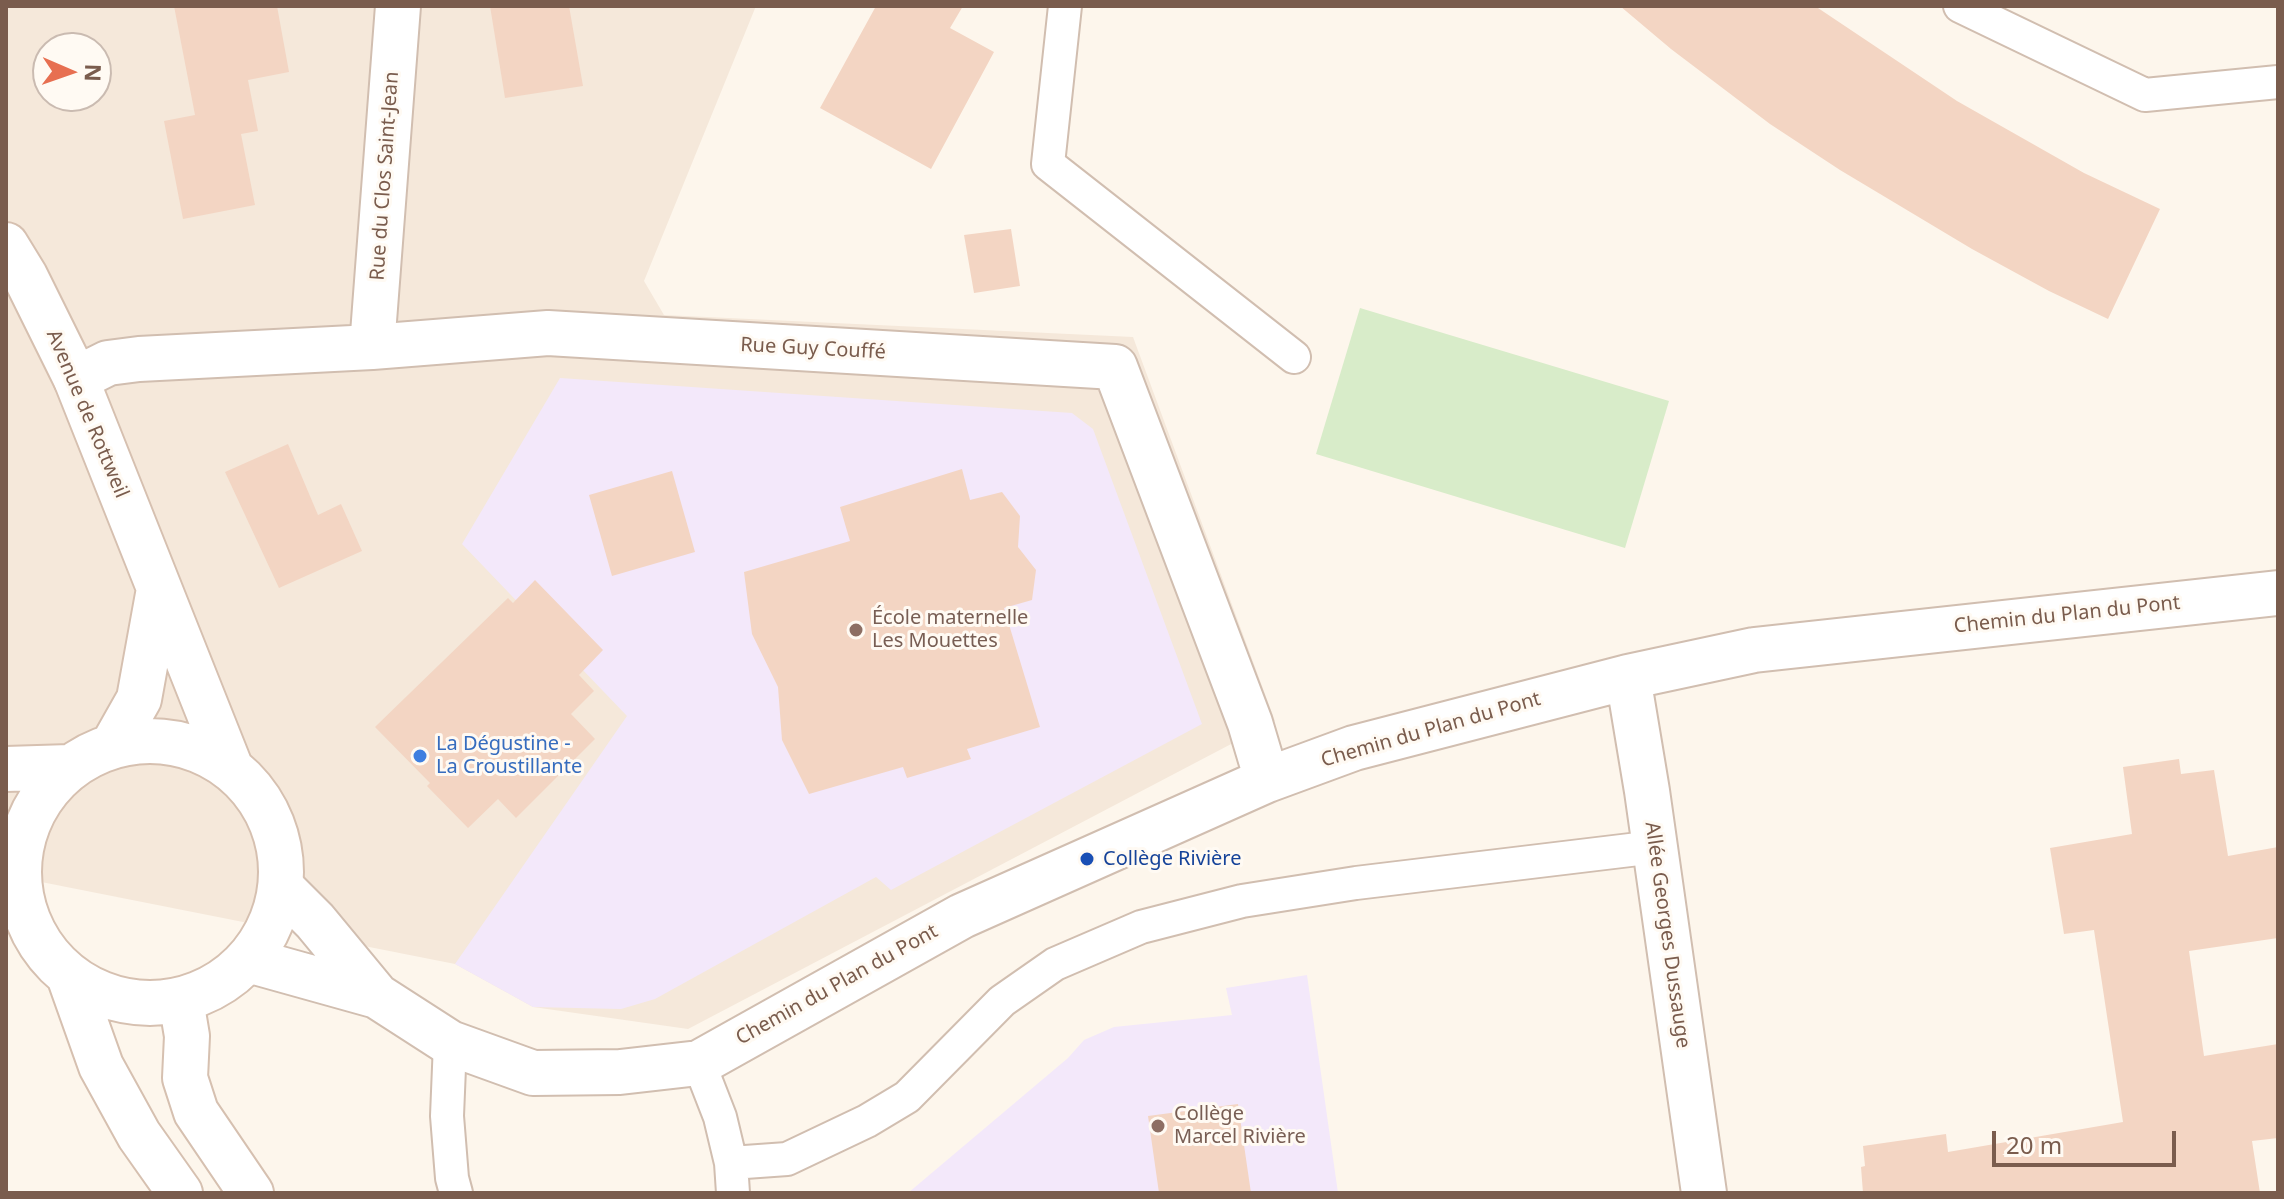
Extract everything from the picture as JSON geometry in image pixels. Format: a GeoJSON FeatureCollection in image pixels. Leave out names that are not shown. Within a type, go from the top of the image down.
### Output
{"type":"FeatureCollection","features":[{"type":"Feature","properties":{"kind":"street","name":"Rue du Clos Saint-Jean"},"geometry":{"type":"LineString","coordinates":[[372,347],[398,6]]}},
{"type":"Feature","properties":{"kind":"street","name":"Avenue de Rottweil"},"geometry":{"type":"LineString","coordinates":[[6,245],[25,276],[76,379],[231,769]]}},
{"type":"Feature","properties":{"kind":"street","name":"Rue Guy Couffé"},"geometry":{"type":"LineString","coordinates":[[76,379],[108,363],[139,359],[372,347],[548,333],[1115,367],[1250,723],[1267,780]]}},
{"type":"Feature","properties":{"kind":"street"},"geometry":{"type":"LineString","coordinates":[[113,745],[139,699],[159,587]]}},
{"type":"Feature","properties":{"kind":"street","name":"Chemin du Plan du Pont"},"geometry":{"type":"LineString","coordinates":[[248,960],[377,996],[450,1043],[533,1073],[620,1072],[699,1063],[962,916],[1267,780],[1354,748],[1628,677],[1754,650],[2278,593]]}},
{"type":"Feature","properties":{"kind":"street","name":"Allée Georges Dussauge"},"geometry":{"type":"LineString","coordinates":[[1628,677],[1704,1193]]}},
{"type":"Feature","properties":{"kind":"street"},"geometry":{"type":"LineString","coordinates":[[154,740],[181,745],[195,748],[231,769],[262,802],[278,843],[281,887],[269,926],[248,960],[218,985],[181,1000],[142,1004],[103,995],[69,976],[46,952],[28,922],[13,883],[22,844],[40,801],[70,767],[91,753],[113,745],[154,740]]}},
{"type":"Feature","properties":{"kind":"street"},"geometry":{"type":"LineString","coordinates":[[6,769],[70,767]]}},
{"type":"Feature","properties":{"kind":"street","name":"Chemin du Plan du Pont"},"geometry":{"type":"LineString","coordinates":[[281,887],[315,921],[377,996]]}},
{"type":"Feature","properties":{"kind":"street"},"geometry":{"type":"LineString","coordinates":[[69,976],[101,1066],[139,1135],[180,1193]]}},
{"type":"Feature","properties":{"kind":"street"},"geometry":{"type":"LineString","coordinates":[[181,1000],[187,1036],[185,1078],[196,1112],[251,1193]]}},
{"type":"Feature","properties":{"kind":"lane"},"geometry":{"type":"LineString","coordinates":[[1065,6],[1048,164],[1294,357]]}},
{"type":"Feature","properties":{"kind":"lane"},"geometry":{"type":"LineString","coordinates":[[1960,6],[2145,95],[2278,82]]}},
{"type":"Feature","properties":{"kind":"lane"},"geometry":{"type":"LineString","coordinates":[[699,1063],[720,1117],[732,1178],[787,1159],[867,1121],[907,1097],[1002,1001],[1055,964],[1141,927],[1242,901],[1356,883],[1655,847]]}},
{"type":"Feature","properties":{"kind":"lane"},"geometry":{"type":"LineString","coordinates":[[450,1043],[447,1116],[456,1193]]}},
{"type":"Feature","properties":{"kind":"shaded area"},"geometry":{"type":"Polygon","coordinates":[[[6,6],[756,6],[644,281],[664,315],[1133,337],[1275,721],[688,1029],[533,1007],[455,964],[6,875],[6,6]]]}},
{"type":"Feature","properties":{"kind":"shaded area","name":"École maternelle Les Mouettes"},"geometry":{"type":"Polygon","coordinates":[[[560,378],[1072,413],[1093,429],[1202,724],[891,890],[876,877],[655,999],[621,1009],[533,1007],[455,964],[627,716],[462,544],[560,378]]]}},
{"type":"Feature","properties":{"kind":"shaded area","name":"Collège Marcel Rivière"},"geometry":{"type":"Polygon","coordinates":[[[1307,975],[1338,1193],[908,1193],[1068,1058],[1084,1040],[1114,1027],[1232,1015],[1226,988],[1307,975]]]}},
{"type":"Feature","properties":{"kind":"green space"},"geometry":{"type":"Polygon","coordinates":[[[1360,308],[1669,401],[1625,548],[1316,454],[1360,308]]]}},
{"type":"Feature","properties":{"kind":"building"},"geometry":{"type":"Polygon","coordinates":[[[174,6],[277,6],[289,72],[248,80],[258,131],[241,134],[255,205],[183,219],[164,121],[195,115],[174,6]]]}},
{"type":"Feature","properties":{"kind":"building"},"geometry":{"type":"Polygon","coordinates":[[[490,6],[569,6],[583,86],[505,98],[490,6]]]}},
{"type":"Feature","properties":{"kind":"building"},"geometry":{"type":"Polygon","coordinates":[[[876,6],[963,6],[950,28],[994,52],[931,169],[820,108],[876,6]]]}},
{"type":"Feature","properties":{"kind":"building"},"geometry":{"type":"Polygon","coordinates":[[[1620,6],[1815,6],[1957,101],[2084,173],[2160,209],[2108,319],[1972,249],[1840,170],[1770,124],[1620,6]]]}},
{"type":"Feature","properties":{"kind":"building"},"geometry":{"type":"Polygon","coordinates":[[[1011,229],[1020,286],[974,293],[964,235],[1011,229]]]}},
{"type":"Feature","properties":{"kind":"building"},"geometry":{"type":"Polygon","coordinates":[[[288,444],[318,515],[341,504],[362,551],[279,588],[225,472],[288,444]]]}},
{"type":"Feature","properties":{"kind":"building"},"geometry":{"type":"Polygon","coordinates":[[[962,469],[970,500],[1002,492],[1020,516],[1018,547],[1036,570],[1032,600],[1004,608],[1040,727],[967,749],[971,759],[907,778],[903,767],[809,794],[782,740],[778,687],[752,634],[744,572],[850,541],[840,507],[962,469]]]}},
{"type":"Feature","properties":{"kind":"building"},"geometry":{"type":"Polygon","coordinates":[[[672,471],[695,552],[612,576],[589,495],[672,471]]]}},
{"type":"Feature","properties":{"kind":"building"},"geometry":{"type":"Polygon","coordinates":[[[535,580],[603,650],[579,675],[594,691],[571,714],[595,739],[516,818],[498,799],[468,828],[427,786],[430,783],[375,727],[508,598],[513,603],[535,580]]]}},
{"type":"Feature","properties":{"kind":"building"},"geometry":{"type":"Polygon","coordinates":[[[2179,759],[2181,774],[2214,770],[2228,856],[2278,847],[2278,938],[2189,951],[2204,1056],[2278,1044],[2278,1138],[2252,1141],[2260,1193],[1863,1193],[1863,1146],[1946,1134],[1948,1152],[2123,1122],[2094,930],[2064,934],[2050,848],[2132,834],[2123,767],[2179,759]]]}},
{"type":"Feature","properties":{"kind":"building"},"geometry":{"type":"Polygon","coordinates":[[[1238,1104],[1251,1193],[1159,1193],[1148,1116],[1238,1104]]]}},
{"type":"Feature","properties":{"kind":"place","name":"École maternelle Les Mouettes"},"geometry":{"type":"Point","coordinates":[856,630]}},
{"type":"Feature","properties":{"kind":"place","name":"La Dégustine - La Croustillante"},"geometry":{"type":"Point","coordinates":[420,756]}},
{"type":"Feature","properties":{"kind":"place","name":"Collège Rivière"},"geometry":{"type":"Point","coordinates":[1087,859]}},
{"type":"Feature","properties":{"kind":"place","name":"Collège Marcel Rivière"},"geometry":{"type":"Point","coordinates":[1158,1126]}}]}
